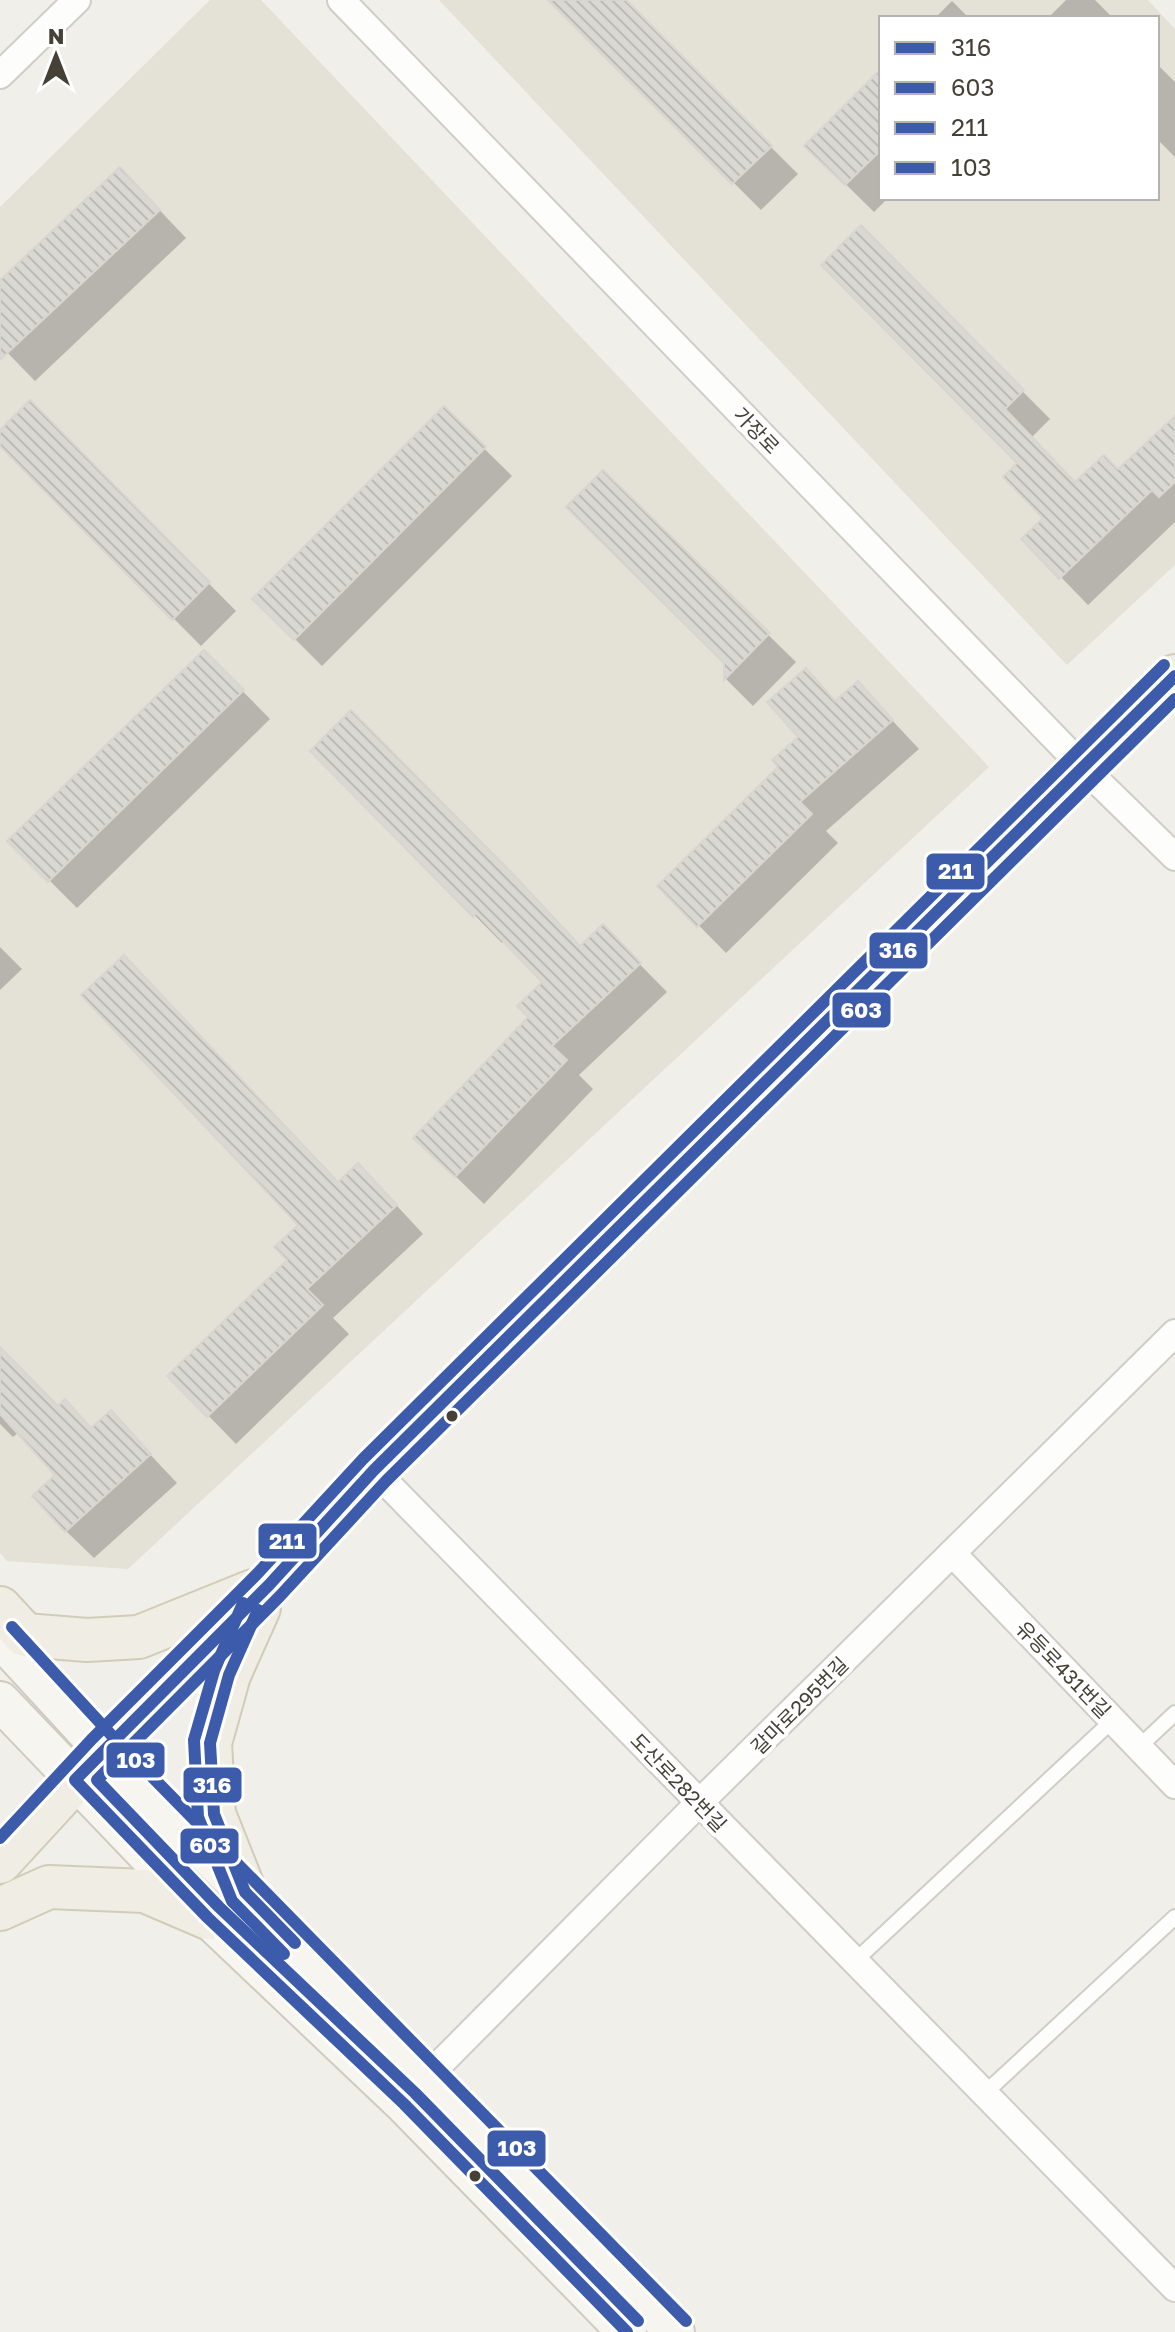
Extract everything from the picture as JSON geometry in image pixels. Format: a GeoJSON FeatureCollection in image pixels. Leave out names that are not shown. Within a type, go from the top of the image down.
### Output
{"type":"FeatureCollection","features":[{"type":"Feature","properties":{"kind":"main road"},"geometry":{"type":"LineString","coordinates":[[0,1862],[89,1765],[269,1585],[374,1470],[1175,676]]}},
{"type":"Feature","properties":{"kind":"main road"},"geometry":{"type":"LineString","coordinates":[[0,1608],[25,1635],[87,1640],[139,1637],[269,1585]]}},
{"type":"Feature","properties":{"kind":"main road"},"geometry":{"type":"LineString","coordinates":[[245,1892],[214,1814],[210,1743],[229,1675],[269,1585]]}},
{"type":"Feature","properties":{"kind":"main road"},"geometry":{"type":"LineString","coordinates":[[0,1638],[89,1765],[208,1918],[404,2104],[627,2332]]}},
{"type":"Feature","properties":{"kind":"main road"},"geometry":{"type":"LineString","coordinates":[[0,1701],[89,1765],[245,1892],[675,2332]]}},
{"type":"Feature","properties":{"kind":"main road"},"geometry":{"type":"LineString","coordinates":[[0,1909],[49,1887],[145,1891],[208,1918]]}},
{"type":"Feature","properties":{"kind":"street"},"geometry":{"type":"LineString","coordinates":[[0,75],[77,0]]}},
{"type":"Feature","properties":{"kind":"street","name":"가장로"},"geometry":{"type":"LineString","coordinates":[[341,0],[1082,766],[1175,857]]}},
{"type":"Feature","properties":{"kind":"street","name":"갈마로295번길"},"geometry":{"type":"LineString","coordinates":[[425,2079],[700,1802],[1175,1333]]}},
{"type":"Feature","properties":{"kind":"street","name":"도산로282번길"},"geometry":{"type":"LineString","coordinates":[[374,1470],[1175,2288]]}},
{"type":"Feature","properties":{"kind":"street","name":"유등로431번길"},"geometry":{"type":"LineString","coordinates":[[952,1553],[1175,1785]]}},
{"type":"Feature","properties":{"kind":"lane"},"geometry":{"type":"LineString","coordinates":[[1139,1747],[1175,1713]]}},
{"type":"Feature","properties":{"kind":"lane"},"geometry":{"type":"LineString","coordinates":[[855,1961],[1113,1720]]}},
{"type":"Feature","properties":{"kind":"lane"},"geometry":{"type":"LineString","coordinates":[[985,2093],[1175,1917]]}},
{"type":"Feature","properties":{"kind":"shaded area"},"geometry":{"type":"Polygon","coordinates":[[[210,0],[261,0],[989,767],[128,1569],[7,1561],[0,1553],[0,207],[210,0]]]}},
{"type":"Feature","properties":{"kind":"shaded area"},"geometry":{"type":"Polygon","coordinates":[[[439,0],[1148,0],[1175,29],[1175,565],[1067,665],[439,0]]]}},
{"type":"Feature","properties":{"kind":"building"},"geometry":{"type":"Polygon","coordinates":[[[548,0],[626,0],[772,146],[732,184],[548,0]]]}},
{"type":"Feature","properties":{"kind":"building"},"geometry":{"type":"Polygon","coordinates":[[[879,71],[879,152],[845,185],[804,146],[879,71]]]}},
{"type":"Feature","properties":{"kind":"building"},"geometry":{"type":"Polygon","coordinates":[[[120,167],[160,210],[0,360],[0,280],[120,167]]]}},
{"type":"Feature","properties":{"kind":"building"},"geometry":{"type":"Polygon","coordinates":[[[861,225],[1024,390],[1005,409],[1075,482],[1104,455],[1118,469],[1175,416],[1175,482],[1159,497],[1152,490],[1059,579],[1021,539],[1043,518],[1003,477],[1017,463],[821,265],[861,225]]]}},
{"type":"Feature","properties":{"kind":"building"},"geometry":{"type":"Polygon","coordinates":[[[30,400],[210,582],[172,620],[0,446],[0,430],[30,400]]]}},
{"type":"Feature","properties":{"kind":"building"},"geometry":{"type":"Polygon","coordinates":[[[444,406],[486,447],[294,640],[252,599],[444,406]]]}},
{"type":"Feature","properties":{"kind":"building"},"geometry":{"type":"Polygon","coordinates":[[[603,470],[770,633],[724,680],[724,663],[566,507],[603,470]]]}},
{"type":"Feature","properties":{"kind":"building"},"geometry":{"type":"Polygon","coordinates":[[[204,650],[244,690],[48,882],[7,841],[204,650]]]}},
{"type":"Feature","properties":{"kind":"building"},"geometry":{"type":"Polygon","coordinates":[[[806,668],[835,701],[858,681],[893,720],[800,802],[812,814],[697,927],[657,886],[778,767],[772,760],[798,737],[767,702],[806,668]]]}},
{"type":"Feature","properties":{"kind":"building"},"geometry":{"type":"Polygon","coordinates":[[[351,710],[580,946],[603,924],[641,963],[552,1046],[567,1060],[455,1177],[413,1138],[528,1017],[517,1006],[542,982],[476,913],[473,917],[310,751],[351,710]]]}},
{"type":"Feature","properties":{"kind":"building"},"geometry":{"type":"Polygon","coordinates":[[[124,955],[338,1182],[358,1163],[397,1205],[307,1289],[323,1305],[207,1417],[167,1376],[287,1260],[274,1247],[298,1225],[81,995],[124,955]]]}},
{"type":"Feature","properties":{"kind":"building"},"geometry":{"type":"Polygon","coordinates":[[[0,1347],[58,1406],[65,1399],[91,1428],[111,1410],[151,1454],[65,1532],[32,1496],[55,1475],[0,1414],[0,1347]]]}},
{"type":"Feature","properties":{"kind":"transit line","name":"211"},"geometry":{"type":"LineString","coordinates":[[0,1838],[92,1739],[257,1574],[363,1459],[1164,665]]}},
{"type":"Feature","properties":{"kind":"transit line","name":"316"},"geometry":{"type":"LineString","coordinates":[[627,2332],[404,2104],[208,1918],[75,1780],[269,1585],[374,1470],[1175,676]]}},
{"type":"Feature","properties":{"kind":"transit line","name":"603"},"geometry":{"type":"LineString","coordinates":[[638,2321],[415,2093],[219,1907],[97,1780],[280,1596],[386,1481],[1175,699]]}},
{"type":"Feature","properties":{"kind":"transit line","name":"603"},"geometry":{"type":"LineString","coordinates":[[243,1603],[214,1671],[194,1740],[198,1817],[232,1901],[284,1954]]}},
{"type":"Feature","properties":{"kind":"transit line","name":"316"},"geometry":{"type":"LineString","coordinates":[[258,1610],[229,1675],[210,1743],[214,1814],[245,1892],[295,1943]]}},
{"type":"Feature","properties":{"kind":"transit line","name":"103"},"geometry":{"type":"LineString","coordinates":[[12,1627],[115,1739],[686,2321]]}}]}
